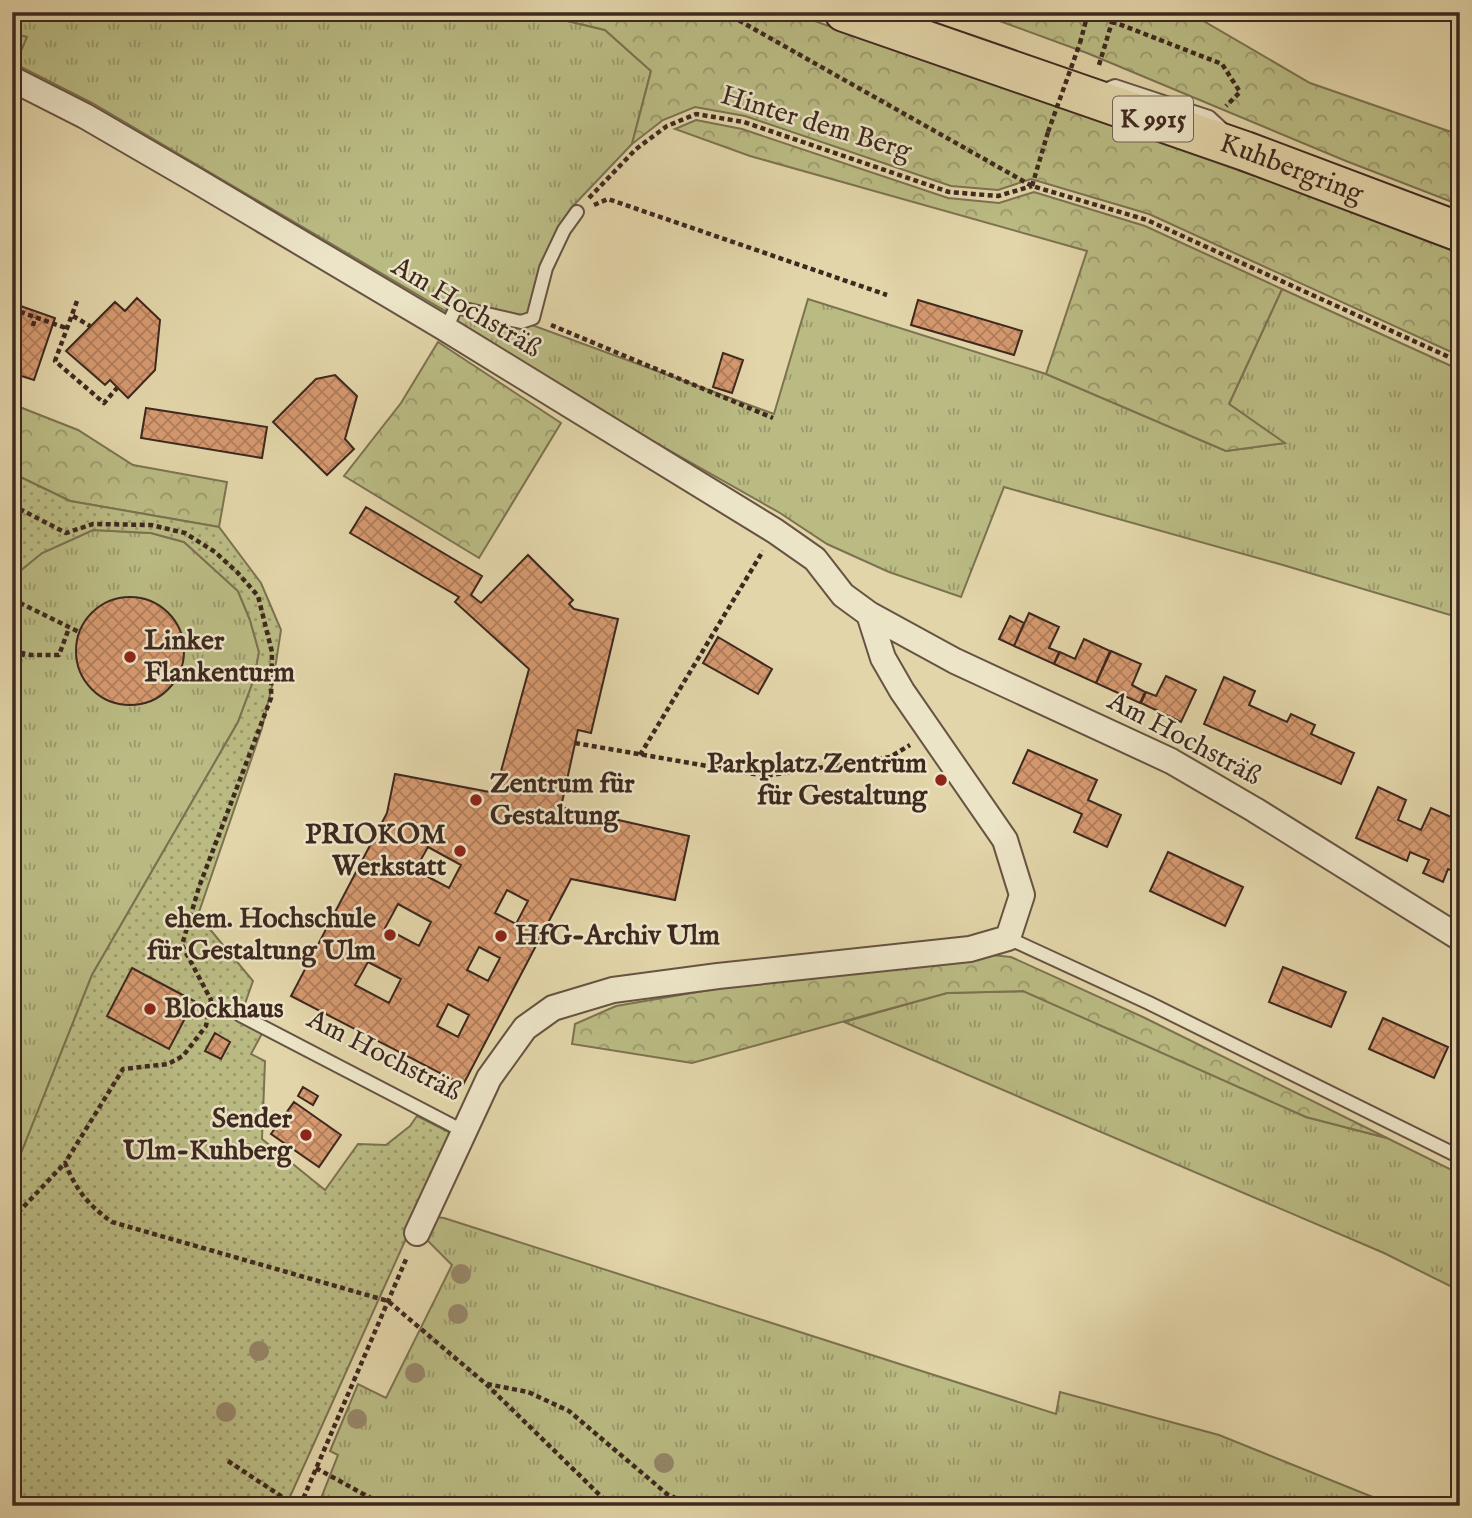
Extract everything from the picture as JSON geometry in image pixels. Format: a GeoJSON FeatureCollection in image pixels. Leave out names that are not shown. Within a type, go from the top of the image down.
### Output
{"type":"FeatureCollection","features":[{"type":"Feature","properties":{"kind":"main road","name":"Kuhbergring"},"geometry":{"type":"LineString","coordinates":[[844,12],[1093,85],[1245,151],[1460,232]]}},
{"type":"Feature","properties":{"kind":"street","name":"Am Hochsträß"},"geometry":{"type":"LineString","coordinates":[[12,79],[85,116],[446,329],[775,531],[816,559],[843,595],[869,614],[955,661],[1171,761],[1460,937]]}},
{"type":"Feature","properties":{"kind":"street"},"geometry":{"type":"LineString","coordinates":[[869,614],[883,658],[902,691],[1005,840],[1022,895],[1008,938]]}},
{"type":"Feature","properties":{"kind":"street","name":"Am Hochsträß"},"geometry":{"type":"LineString","coordinates":[[417,1233],[489,1078],[525,1027],[554,1008],[613,990],[970,949],[1008,938]]}},
{"type":"Feature","properties":{"kind":"lane"},"geometry":{"type":"LineString","coordinates":[[446,329],[456,307],[521,322],[533,318],[547,268],[564,230],[577,212]]}},
{"type":"Feature","properties":{"kind":"lane"},"geometry":{"type":"LineString","coordinates":[[1008,938],[1149,1003],[1460,1157]]}},
{"type":"Feature","properties":{"kind":"lane","name":"Am Hochsträß"},"geometry":{"type":"LineString","coordinates":[[240,1015],[464,1131]]}},
{"type":"Feature","properties":{"kind":"path"},"geometry":{"type":"LineString","coordinates":[[724,12],[1032,186],[1147,220],[1460,362]]}},
{"type":"Feature","properties":{"kind":"path"},"geometry":{"type":"LineString","coordinates":[[1032,186],[1088,12],[1222,64],[1240,92],[1217,114]]}},
{"type":"Feature","properties":{"kind":"path"},"geometry":{"type":"LineString","coordinates":[[1093,85],[1112,22]]}},
{"type":"Feature","properties":{"kind":"path","name":"Hinter dem Berg"},"geometry":{"type":"LineString","coordinates":[[577,212],[636,149],[667,126],[696,114],[744,122],[949,192],[998,196],[1032,186]]}},
{"type":"Feature","properties":{"kind":"path"},"geometry":{"type":"LineString","coordinates":[[577,212],[608,199],[887,295]]}},
{"type":"Feature","properties":{"kind":"path"},"geometry":{"type":"LineString","coordinates":[[77,301],[55,361],[104,403],[117,388]]}},
{"type":"Feature","properties":{"kind":"path"},"geometry":{"type":"LineString","coordinates":[[12,309],[66,328]]}},
{"type":"Feature","properties":{"kind":"path"},"geometry":{"type":"LineString","coordinates":[[72,316],[90,326]]}},
{"type":"Feature","properties":{"kind":"path"},"geometry":{"type":"LineString","coordinates":[[33,326],[35,317]]}},
{"type":"Feature","properties":{"kind":"path"},"geometry":{"type":"LineString","coordinates":[[533,318],[773,418]]}},
{"type":"Feature","properties":{"kind":"path"},"geometry":{"type":"LineString","coordinates":[[12,505],[66,533],[93,524],[151,525],[185,533],[215,552],[258,596],[272,652],[271,698],[199,887],[182,945],[211,1000],[206,1026],[183,1056],[169,1064],[123,1069],[65,1163],[12,1219]]}},
{"type":"Feature","properties":{"kind":"path"},"geometry":{"type":"LineString","coordinates":[[640,755],[775,531]]}},
{"type":"Feature","properties":{"kind":"path"},"geometry":{"type":"LineString","coordinates":[[12,599],[79,632]]}},
{"type":"Feature","properties":{"kind":"path"},"geometry":{"type":"LineString","coordinates":[[12,651],[59,655],[69,628]]}},
{"type":"Feature","properties":{"kind":"path"},"geometry":{"type":"LineString","coordinates":[[12,680],[23,654]]}},
{"type":"Feature","properties":{"kind":"path"},"geometry":{"type":"LineString","coordinates":[[575,743],[765,776],[890,757],[931,732]]}},
{"type":"Feature","properties":{"kind":"path"},"geometry":{"type":"LineString","coordinates":[[65,1163],[75,1185],[90,1207],[112,1222],[388,1301],[486,1384],[611,1506]]}},
{"type":"Feature","properties":{"kind":"path"},"geometry":{"type":"LineString","coordinates":[[228,1461],[298,1506],[417,1233]]}},
{"type":"Feature","properties":{"kind":"path"},"geometry":{"type":"LineString","coordinates":[[486,1384],[528,1392],[569,1411],[667,1494],[692,1506]]}},
{"type":"Feature","properties":{"kind":"path"},"geometry":{"type":"LineString","coordinates":[[316,1468],[385,1506]]}},
{"type":"Feature","properties":{"kind":"green space"},"geometry":{"type":"Polygon","coordinates":[[[12,12],[530,12],[605,30],[651,71],[632,144],[572,207],[558,227],[540,266],[528,313],[521,315],[452,300],[447,312],[92,103],[15,64],[26,37],[12,33],[12,12]]]}},
{"type":"Feature","properties":{"kind":"green space"},"geometry":{"type":"Polygon","coordinates":[[[530,12],[789,12],[1460,248],[1460,356],[1149,214],[1031,179],[998,190],[951,186],[745,116],[695,107],[663,120],[632,144],[651,71],[605,30],[530,12]]]}},
{"type":"Feature","properties":{"kind":"green space"},"geometry":{"type":"Polygon","coordinates":[[[975,12],[1188,12],[1310,83],[1460,135],[1460,205],[1346,161],[1087,53],[975,12]]]}},
{"type":"Feature","properties":{"kind":"green space"},"geometry":{"type":"Polygon","coordinates":[[[12,33],[27,37],[18,58],[12,56],[12,33]]]}},
{"type":"Feature","properties":{"kind":"green space"},"geometry":{"type":"Polygon","coordinates":[[[696,120],[742,129],[948,198],[999,203],[1034,192],[1145,226],[1282,289],[1229,404],[1285,443],[1226,451],[1046,374],[1087,251],[750,156],[675,129],[696,120]]]}},
{"type":"Feature","properties":{"kind":"green space"},"geometry":{"type":"Polygon","coordinates":[[[1282,289],[1460,370],[1460,618],[1004,487],[961,597],[889,572],[827,544],[780,513],[573,396],[454,322],[459,312],[521,328],[532,325],[774,414],[808,299],[1046,374],[1226,451],[1284,443],[1229,404],[1282,289]]]}},
{"type":"Feature","properties":{"kind":"green space"},"geometry":{"type":"Polygon","coordinates":[[[438,342],[561,423],[479,558],[344,476],[401,403],[438,342]]]}},
{"type":"Feature","properties":{"kind":"green space"},"geometry":{"type":"Polygon","coordinates":[[[12,404],[78,430],[133,465],[227,482],[219,527],[70,501],[12,473],[12,404]]]}},
{"type":"Feature","properties":{"kind":"green space"},"geometry":{"type":"Polygon","coordinates":[[[12,473],[70,501],[219,527],[261,583],[281,630],[262,728],[198,915],[253,981],[241,1015],[265,1028],[251,1054],[265,1061],[262,1139],[325,1190],[358,1144],[386,1145],[410,1126],[417,1116],[453,1134],[289,1499],[283,1506],[12,1506],[12,1176],[92,975],[238,722],[254,679],[259,652],[238,591],[184,542],[151,533],[93,530],[42,553],[15,575],[12,573],[12,473]]]}},
{"type":"Feature","properties":{"kind":"green space"},"geometry":{"type":"Polygon","coordinates":[[[93,530],[151,533],[184,542],[238,591],[259,652],[254,679],[238,722],[92,975],[12,1176],[12,573],[15,575],[42,553],[93,530]]]}},
{"type":"Feature","properties":{"kind":"green space"},"geometry":{"type":"Polygon","coordinates":[[[982,954],[1011,957],[1145,1018],[1387,1138],[1306,1117],[1023,991],[947,993],[692,1063],[572,1044],[575,1024],[616,1006],[721,988],[982,954]]]}},
{"type":"Feature","properties":{"kind":"green space"},"geometry":{"type":"Polygon","coordinates":[[[1024,991],[1306,1117],[1387,1138],[1460,1174],[1460,1291],[1384,1253],[844,1022],[947,993],[1024,991]]]}},
{"type":"Feature","properties":{"kind":"green space"},"geometry":{"type":"Polygon","coordinates":[[[436,1217],[1056,1414],[1060,1392],[1219,1435],[1395,1506],[318,1506],[338,1455],[330,1451],[358,1384],[386,1398],[452,1265],[423,1236],[436,1217]]]}},
{"type":"Feature","properties":{"kind":"building"},"geometry":{"type":"Polygon","coordinates":[[[137,298],[160,320],[155,370],[128,398],[110,380],[105,385],[66,351],[115,302],[125,311],[137,298]]]}},
{"type":"Feature","properties":{"kind":"building"},"geometry":{"type":"Polygon","coordinates":[[[918,300],[1022,331],[1014,355],[911,325],[918,300]]]}},
{"type":"Feature","properties":{"kind":"building"},"geometry":{"type":"Polygon","coordinates":[[[12,303],[55,318],[34,380],[12,373],[12,303]]]}},
{"type":"Feature","properties":{"kind":"building"},"geometry":{"type":"Polygon","coordinates":[[[723,353],[743,360],[732,393],[713,387],[723,353]]]}},
{"type":"Feature","properties":{"kind":"building"},"geometry":{"type":"Polygon","coordinates":[[[335,375],[357,396],[345,439],[354,449],[327,475],[273,422],[316,379],[335,375]]]}},
{"type":"Feature","properties":{"kind":"building"},"geometry":{"type":"Polygon","coordinates":[[[146,408],[267,427],[262,458],[141,438],[146,408]]]}},
{"type":"Feature","properties":{"kind":"building","name":"Zentrum für Gestaltung"},"geometry":{"type":"Polygon","coordinates":[[[366,507],[482,576],[471,595],[481,603],[528,555],[573,600],[569,604],[574,609],[618,619],[591,733],[578,730],[561,807],[689,836],[675,900],[571,879],[463,1085],[291,996],[387,813],[395,774],[495,793],[529,669],[455,602],[459,597],[350,533],[366,507]],[[428,847],[415,870],[449,888],[461,865],[428,847]],[[507,890],[495,913],[516,924],[528,901],[507,890]],[[398,904],[385,928],[419,946],[431,922],[398,904]],[[479,947],[467,970],[488,981],[500,958],[479,947]],[[368,962],[355,985],[389,1003],[401,979],[368,962]],[[448,1004],[437,1026],[458,1037],[469,1015],[448,1004]]]}},
{"type":"Feature","properties":{"kind":"building","name":"Linker Flankenturm"},"geometry":{"type":"Polygon","coordinates":[[[130,597],[160,606],[168,613],[175,621],[184,651],[175,681],[168,689],[160,696],[130,705],[100,696],[92,689],[85,681],[76,651],[85,621],[92,613],[100,606],[130,597]]]}},
{"type":"Feature","properties":{"kind":"building"},"geometry":{"type":"Polygon","coordinates":[[[1029,613],[1059,627],[1049,648],[1059,652],[1054,664],[1014,646],[1029,613]]]}},
{"type":"Feature","properties":{"kind":"building"},"geometry":{"type":"Polygon","coordinates":[[[1010,616],[1024,623],[1014,646],[999,639],[1010,616]]]}},
{"type":"Feature","properties":{"kind":"building"},"geometry":{"type":"Polygon","coordinates":[[[718,637],[772,669],[758,694],[703,663],[718,637]]]}},
{"type":"Feature","properties":{"kind":"building"},"geometry":{"type":"Polygon","coordinates":[[[1084,639],[1110,651],[1096,683],[1054,664],[1060,652],[1075,659],[1084,639]]]}},
{"type":"Feature","properties":{"kind":"building"},"geometry":{"type":"Polygon","coordinates":[[[1111,651],[1141,664],[1132,685],[1145,692],[1140,703],[1096,683],[1111,651]]]}},
{"type":"Feature","properties":{"kind":"building"},"geometry":{"type":"Polygon","coordinates":[[[1166,676],[1196,690],[1181,722],[1141,703],[1146,692],[1156,696],[1166,676]]]}},
{"type":"Feature","properties":{"kind":"building"},"geometry":{"type":"Polygon","coordinates":[[[1224,677],[1255,691],[1249,705],[1287,722],[1291,714],[1315,725],[1311,734],[1354,753],[1341,784],[1204,724],[1224,677]]]}},
{"type":"Feature","properties":{"kind":"building"},"geometry":{"type":"Polygon","coordinates":[[[1028,750],[1097,780],[1088,800],[1121,815],[1107,847],[1074,832],[1082,814],[1013,783],[1028,750]]]}},
{"type":"Feature","properties":{"kind":"building"},"geometry":{"type":"Polygon","coordinates":[[[1378,787],[1406,800],[1398,820],[1421,830],[1431,808],[1460,821],[1460,874],[1448,869],[1443,882],[1423,873],[1429,860],[1410,852],[1407,861],[1356,838],[1378,787]]]}},
{"type":"Feature","properties":{"kind":"building"},"geometry":{"type":"Polygon","coordinates":[[[1168,852],[1243,887],[1225,926],[1150,891],[1168,852]]]}},
{"type":"Feature","properties":{"kind":"building"},"geometry":{"type":"Polygon","coordinates":[[[1283,967],[1346,992],[1331,1027],[1269,1002],[1283,967]]]}},
{"type":"Feature","properties":{"kind":"building","name":"Blockhaus"},"geometry":{"type":"Polygon","coordinates":[[[132,968],[194,1001],[169,1049],[107,1016],[132,968]]]}},
{"type":"Feature","properties":{"kind":"building"},"geometry":{"type":"Polygon","coordinates":[[[1383,1018],[1448,1047],[1434,1078],[1369,1049],[1383,1018]]]}},
{"type":"Feature","properties":{"kind":"building"},"geometry":{"type":"Polygon","coordinates":[[[215,1033],[230,1042],[221,1059],[205,1051],[215,1033]]]}},
{"type":"Feature","properties":{"kind":"building"},"geometry":{"type":"Polygon","coordinates":[[[303,1087],[318,1096],[313,1105],[298,1096],[303,1087]]]}},
{"type":"Feature","properties":{"kind":"building","name":"Sender Ulm-Kuhberg"},"geometry":{"type":"Polygon","coordinates":[[[294,1102],[341,1135],[319,1167],[271,1134],[294,1102]]]}},
{"type":"Feature","properties":{"kind":"place","name":"Linker Flankenturm"},"geometry":{"type":"Point","coordinates":[130,657]}},
{"type":"Feature","properties":{"kind":"place","name":"Parkplatz Zentrum für Gestaltung"},"geometry":{"type":"Point","coordinates":[941,780]}},
{"type":"Feature","properties":{"kind":"place","name":"Zentrum für Gestaltung"},"geometry":{"type":"Point","coordinates":[476,800]}},
{"type":"Feature","properties":{"kind":"place","name":"PRIOKOM Werkstatt"},"geometry":{"type":"Point","coordinates":[460,851]}},
{"type":"Feature","properties":{"kind":"place","name":"ehem. Hochschule für Gestaltung Ulm"},"geometry":{"type":"Point","coordinates":[390,935]}},
{"type":"Feature","properties":{"kind":"place","name":"HfG-Archiv Ulm"},"geometry":{"type":"Point","coordinates":[501,936]}},
{"type":"Feature","properties":{"kind":"place","name":"Blockhaus"},"geometry":{"type":"Point","coordinates":[150,1009]}},
{"type":"Feature","properties":{"kind":"place","name":"Sender Ulm-Kuhberg"},"geometry":{"type":"Point","coordinates":[306,1135]}}]}
